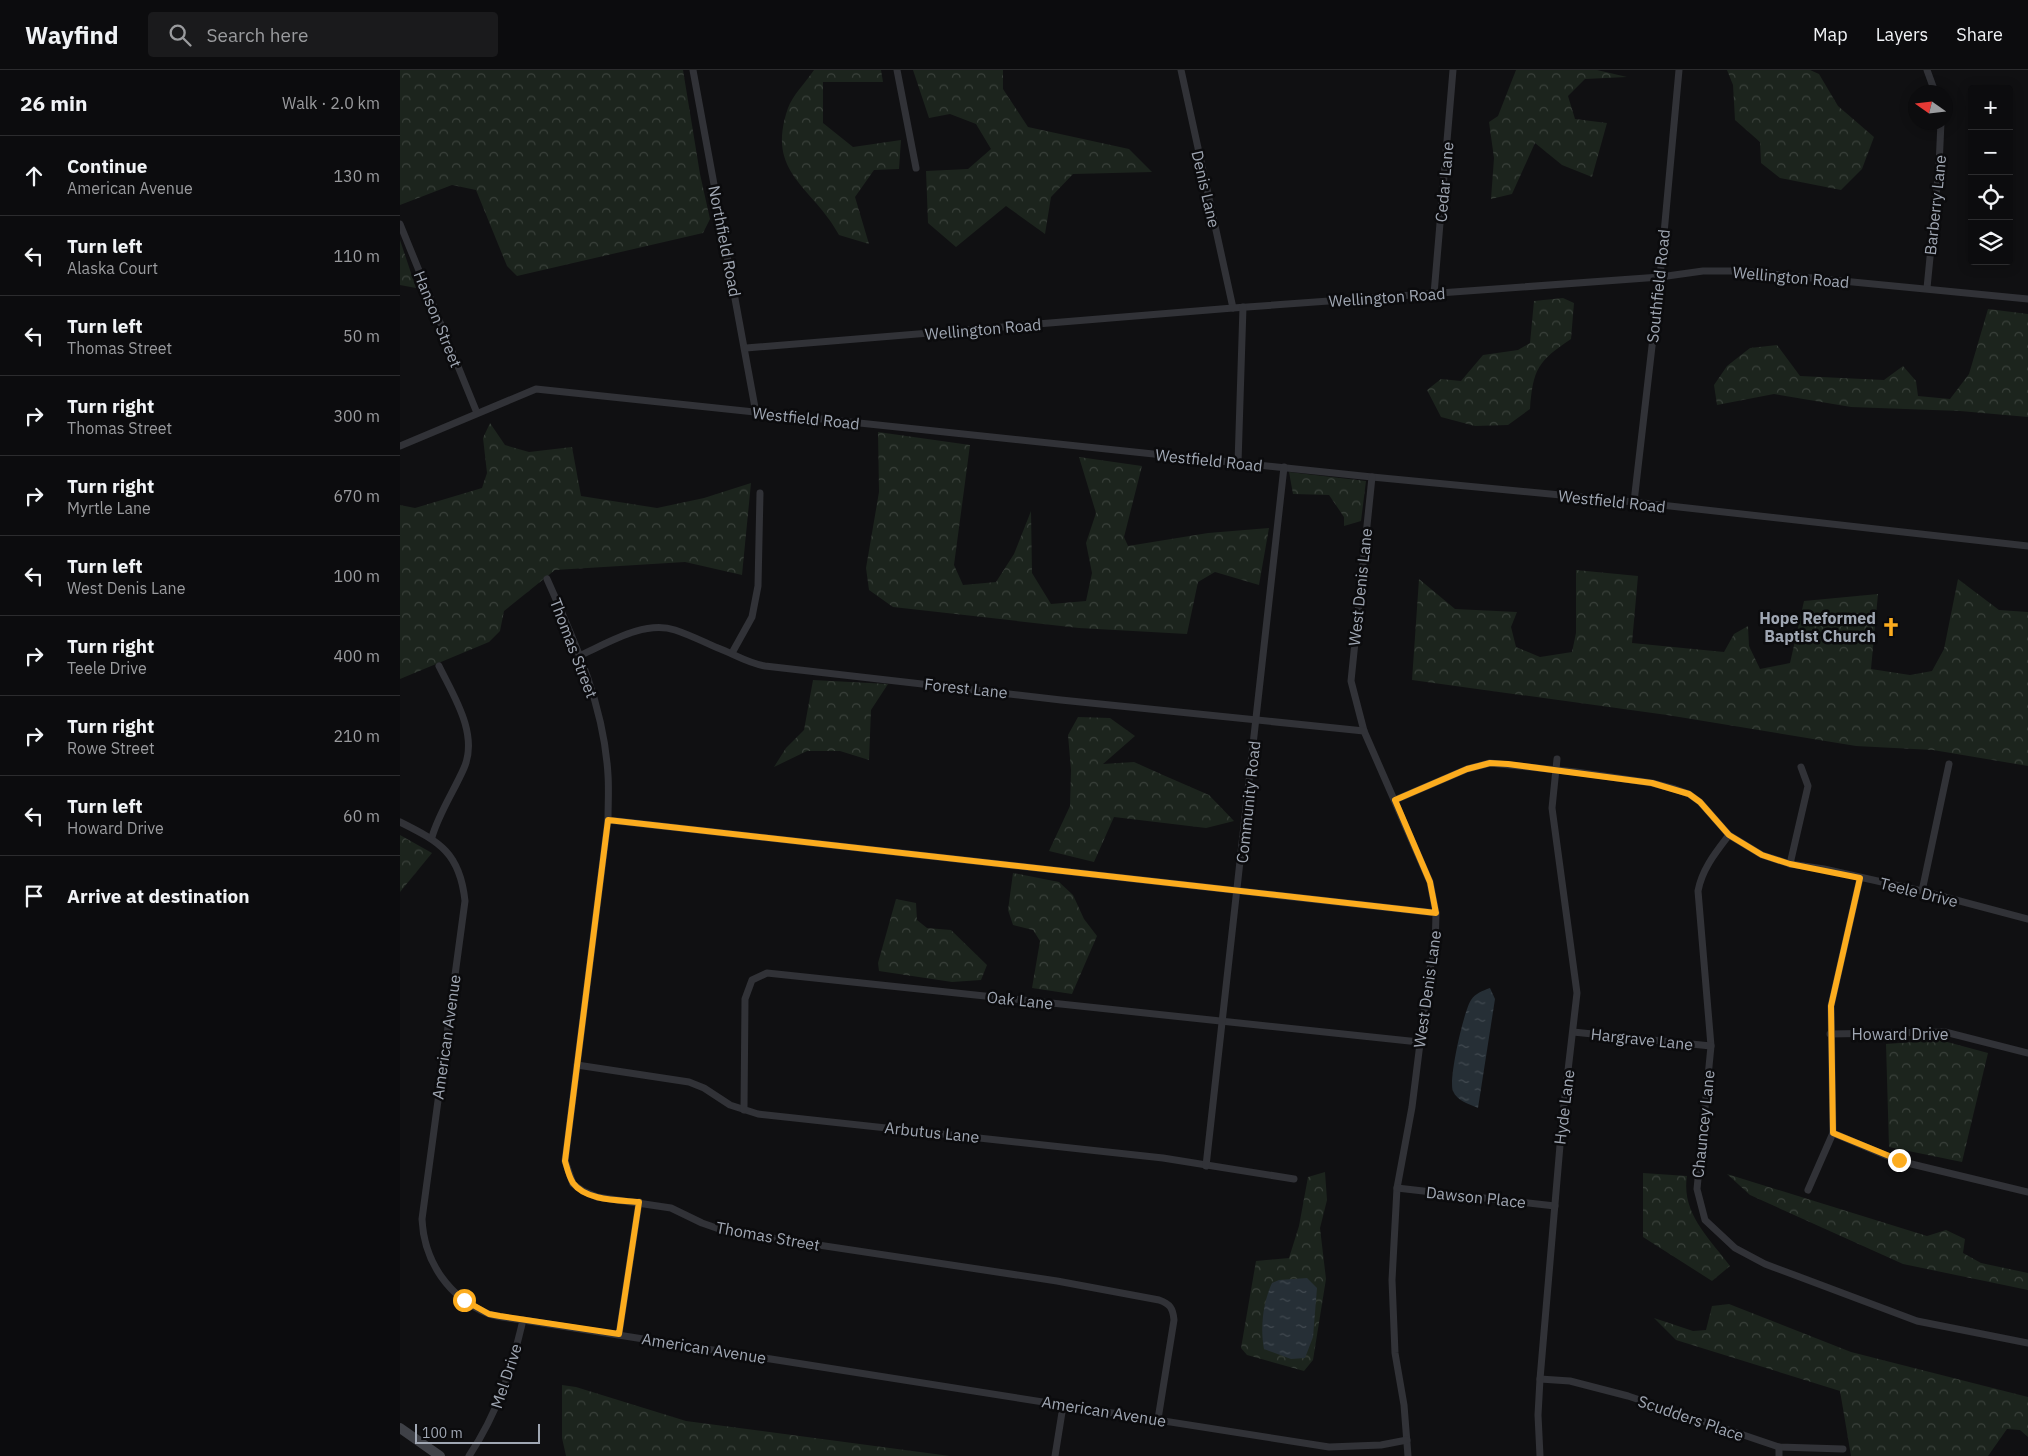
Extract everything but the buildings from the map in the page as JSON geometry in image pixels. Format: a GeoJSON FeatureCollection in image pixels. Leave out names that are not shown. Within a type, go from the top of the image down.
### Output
{"type":"FeatureCollection","features":[{"type":"Feature","properties":{"kind":"main road"},"geometry":{"type":"LineString","coordinates":[[400,1428],[440,1456]]}},
{"type":"Feature","properties":{"kind":"street","name":"Northfield Road"},"geometry":{"type":"LineString","coordinates":[[693,70],[746,348],[756,413]]}},
{"type":"Feature","properties":{"kind":"street"},"geometry":{"type":"LineString","coordinates":[[897,70],[916,168]]}},
{"type":"Feature","properties":{"kind":"street","name":"Denis Lane"},"geometry":{"type":"LineString","coordinates":[[1181,70],[1234,308]]}},
{"type":"Feature","properties":{"kind":"street","name":"Cedar Lane"},"geometry":{"type":"LineString","coordinates":[[1434,294],[1453,70]]}},
{"type":"Feature","properties":{"kind":"street","name":"Southfield Road"},"geometry":{"type":"LineString","coordinates":[[1634,502],[1660,277],[1679,70]]}},
{"type":"Feature","properties":{"kind":"street"},"geometry":{"type":"LineString","coordinates":[[1927,70],[1932,85]]}},
{"type":"Feature","properties":{"kind":"street","name":"Barberry Lane"},"geometry":{"type":"LineString","coordinates":[[1927,288],[1940,158],[1941,130]]}},
{"type":"Feature","properties":{"kind":"street","name":"Hanson Street"},"geometry":{"type":"LineString","coordinates":[[400,224],[477,413]]}},
{"type":"Feature","properties":{"kind":"street","name":"Wellington Road"},"geometry":{"type":"LineString","coordinates":[[746,348],[1244,307],[1660,277],[1703,271],[1740,271],[2028,299]]}},
{"type":"Feature","properties":{"kind":"street"},"geometry":{"type":"LineString","coordinates":[[1238,463],[1244,307]]}},
{"type":"Feature","properties":{"kind":"street","name":"Westfield Road"},"geometry":{"type":"LineString","coordinates":[[400,446],[536,389],[1372,477],[1634,502],[2028,546]]}},
{"type":"Feature","properties":{"kind":"street","name":"Community Road"},"geometry":{"type":"LineString","coordinates":[[1206,1166],[1284,467]]}},
{"type":"Feature","properties":{"kind":"street","name":"West Denis Lane"},"geometry":{"type":"LineString","coordinates":[[1372,477],[1351,675],[1364,731],[1430,882],[1436,913],[1435,950],[1429,972],[1412,1106],[1396,1188],[1392,1280],[1394,1353],[1404,1405],[1408,1456]]}},
{"type":"Feature","properties":{"kind":"street"},"geometry":{"type":"LineString","coordinates":[[732,653],[752,617],[758,586],[760,493]]}},
{"type":"Feature","properties":{"kind":"street","name":"Thomas Street"},"geometry":{"type":"LineString","coordinates":[[547,579],[581,655],[592,690],[606,750],[608,775],[608,820],[565,1161],[573,1184],[597,1197],[670,1208],[725,1231],[1057,1281],[1148,1296],[1168,1304],[1174,1311],[1174,1320],[1158,1419]]}},
{"type":"Feature","properties":{"kind":"street","name":"Forest Lane"},"geometry":{"type":"LineString","coordinates":[[581,655],[647,628],[674,629],[732,653],[745,662],[765,666],[1256,721],[1364,731]]}},
{"type":"Feature","properties":{"kind":"street"},"geometry":{"type":"LineString","coordinates":[[432,838],[436,824],[465,766],[469,741],[465,724],[439,666]]}},
{"type":"Feature","properties":{"kind":"street","name":"Hyde Lane"},"geometry":{"type":"LineString","coordinates":[[1540,1456],[1538,1415],[1540,1379],[1562,1122],[1574,1032],[1577,993],[1552,808],[1557,759]]}},
{"type":"Feature","properties":{"kind":"street","name":"Teele Drive"},"geometry":{"type":"LineString","coordinates":[[1395,800],[1467,769],[1490,763],[1652,783],[1689,794],[1700,802],[1729,835],[1762,855],[1790,864],[1922,891],[2028,919]]}},
{"type":"Feature","properties":{"kind":"street"},"geometry":{"type":"LineString","coordinates":[[1922,891],[1949,764]]}},
{"type":"Feature","properties":{"kind":"street"},"geometry":{"type":"LineString","coordinates":[[1790,864],[1808,786],[1801,767]]}},
{"type":"Feature","properties":{"kind":"street"},"geometry":{"type":"LineString","coordinates":[[608,820],[1436,913]]}},
{"type":"Feature","properties":{"kind":"street","name":"American Avenue"},"geometry":{"type":"LineString","coordinates":[[400,822],[432,838],[444,848],[459,870],[464,901],[423,1203],[422,1231],[433,1265],[450,1288],[464,1300],[489,1314],[523,1320],[1063,1406],[1329,1446],[1381,1445],[1407,1440]]}},
{"type":"Feature","properties":{"kind":"street","name":"Chauncey Lane"},"geometry":{"type":"LineString","coordinates":[[1729,835],[1713,856],[1702,875],[1698,891],[1711,1046],[1697,1189],[1705,1220],[1735,1248],[1765,1264],[1917,1321],[2028,1343]]}},
{"type":"Feature","properties":{"kind":"street"},"geometry":{"type":"LineString","coordinates":[[1808,1190],[1833,1133],[1831,1006],[1860,878]]}},
{"type":"Feature","properties":{"kind":"street","name":"Oak Lane"},"geometry":{"type":"LineString","coordinates":[[744,1110],[745,999],[752,980],[767,973],[1419,1042]]}},
{"type":"Feature","properties":{"kind":"street","name":"Hargrave Lane"},"geometry":{"type":"LineString","coordinates":[[1574,1032],[1711,1046]]}},
{"type":"Feature","properties":{"kind":"street","name":"Howard Drive"},"geometry":{"type":"LineString","coordinates":[[1830,1034],[1945,1032],[2028,1053]]}},
{"type":"Feature","properties":{"kind":"street","name":"Arbutus Lane"},"geometry":{"type":"LineString","coordinates":[[577,1065],[689,1082],[704,1088],[730,1105],[758,1114],[1154,1156],[1294,1179]]}},
{"type":"Feature","properties":{"kind":"street"},"geometry":{"type":"LineString","coordinates":[[1833,1133],[1899,1160],[2028,1192]]}},
{"type":"Feature","properties":{"kind":"street","name":"Dawson Place"},"geometry":{"type":"LineString","coordinates":[[1396,1188],[1555,1206]]}},
{"type":"Feature","properties":{"kind":"street"},"geometry":{"type":"LineString","coordinates":[[619,1334],[639,1202]]}},
{"type":"Feature","properties":{"kind":"street","name":"Mel Drive"},"geometry":{"type":"LineString","coordinates":[[469,1456],[496,1411],[513,1363],[523,1320]]}},
{"type":"Feature","properties":{"kind":"street","name":"Scudders Place"},"geometry":{"type":"LineString","coordinates":[[1540,1379],[1570,1381],[1628,1396],[1779,1447],[1843,1449]]}},
{"type":"Feature","properties":{"kind":"street"},"geometry":{"type":"LineString","coordinates":[[1055,1456],[1063,1406]]}},
{"type":"Feature","properties":{"kind":"street"},"geometry":{"type":"LineString","coordinates":[[1779,1447],[1779,1456]]}},
{"type":"Feature","properties":{"kind":"green space"},"geometry":{"type":"Polygon","coordinates":[[[400,70],[683,70],[700,174],[710,219],[703,233],[517,276],[507,266],[476,190],[452,185],[400,205],[400,70]]]}},
{"type":"Feature","properties":{"kind":"green space"},"geometry":{"type":"Polygon","coordinates":[[[814,70],[881,70],[883,82],[823,82],[823,123],[853,147],[901,140],[899,169],[874,170],[855,197],[869,244],[839,235],[828,218],[795,178],[787,164],[783,149],[783,130],[788,108],[814,70]]]}},
{"type":"Feature","properties":{"kind":"green space"},"geometry":{"type":"Polygon","coordinates":[[[913,70],[1003,70],[1003,89],[1028,127],[1129,149],[1152,172],[1073,174],[1051,197],[1045,234],[1006,206],[956,247],[928,223],[926,171],[968,169],[991,149],[976,124],[950,114],[929,118],[913,70]]]}},
{"type":"Feature","properties":{"kind":"green space"},"geometry":{"type":"Polygon","coordinates":[[[1516,70],[1597,70],[1627,77],[1585,79],[1568,96],[1575,119],[1607,123],[1592,177],[1562,165],[1535,143],[1512,194],[1491,199],[1494,158],[1489,122],[1498,116],[1516,70]]]}},
{"type":"Feature","properties":{"kind":"green space"},"geometry":{"type":"Polygon","coordinates":[[[1727,70],[1810,70],[1819,74],[1838,106],[1874,137],[1862,169],[1841,190],[1780,178],[1761,163],[1760,142],[1735,120],[1733,85],[1727,70]]]}},
{"type":"Feature","properties":{"kind":"green space"},"geometry":{"type":"Polygon","coordinates":[[[400,240],[416,288],[400,285],[400,240]]]}},
{"type":"Feature","properties":{"kind":"green space"},"geometry":{"type":"Polygon","coordinates":[[[1563,298],[1574,303],[1571,339],[1544,360],[1539,367],[1533,384],[1530,409],[1508,425],[1475,426],[1441,417],[1427,390],[1441,379],[1461,381],[1483,355],[1518,350],[1530,343],[1534,301],[1563,298]]]}},
{"type":"Feature","properties":{"kind":"green space"},"geometry":{"type":"Polygon","coordinates":[[[1988,309],[2028,314],[2028,417],[1960,411],[1851,407],[1774,394],[1717,405],[1714,385],[1727,366],[1750,348],[1777,345],[1800,376],[1884,380],[1903,366],[1916,381],[1918,396],[1950,399],[1969,374],[1988,309]]]}},
{"type":"Feature","properties":{"kind":"green space"},"geometry":{"type":"Polygon","coordinates":[[[490,423],[505,445],[529,452],[572,447],[581,496],[657,508],[704,498],[751,483],[742,575],[685,562],[555,570],[504,611],[500,631],[489,642],[400,679],[400,505],[415,508],[482,488],[487,473],[483,438],[490,423]]]}},
{"type":"Feature","properties":{"kind":"green space"},"geometry":{"type":"Polygon","coordinates":[[[878,432],[970,445],[954,565],[963,585],[996,582],[1014,554],[1031,511],[1032,573],[1051,604],[1086,601],[1092,573],[1086,543],[1096,513],[1079,457],[1142,466],[1124,537],[1128,546],[1208,533],[1269,528],[1259,585],[1215,572],[1198,582],[1187,634],[1079,628],[893,607],[869,590],[866,568],[879,492],[878,432]]]}},
{"type":"Feature","properties":{"kind":"green space"},"geometry":{"type":"Polygon","coordinates":[[[1289,472],[1366,481],[1361,521],[1344,526],[1344,517],[1329,495],[1293,494],[1289,472]]]}},
{"type":"Feature","properties":{"kind":"green space"},"geometry":{"type":"Polygon","coordinates":[[[1576,570],[1638,576],[1632,643],[1724,652],[1734,634],[1748,626],[1749,646],[1760,669],[1790,663],[1804,601],[1878,594],[1871,669],[1910,675],[1932,671],[1944,649],[1958,579],[1999,610],[2028,612],[2028,766],[1933,750],[1856,746],[1667,715],[1412,680],[1419,579],[1455,609],[1517,612],[1511,627],[1516,647],[1540,657],[1572,652],[1576,633],[1576,570]]]}},
{"type":"Feature","properties":{"kind":"green space"},"geometry":{"type":"Polygon","coordinates":[[[813,680],[888,684],[871,710],[869,760],[840,751],[807,751],[774,767],[786,748],[804,730],[813,680]]]}},
{"type":"Feature","properties":{"kind":"green space"},"geometry":{"type":"Polygon","coordinates":[[[1078,717],[1110,718],[1135,736],[1103,764],[1134,762],[1209,795],[1234,821],[1206,828],[1114,817],[1094,862],[1049,851],[1070,806],[1071,770],[1068,735],[1078,717]]]}},
{"type":"Feature","properties":{"kind":"green space"},"geometry":{"type":"Polygon","coordinates":[[[400,835],[432,853],[400,892],[400,835]]]}},
{"type":"Feature","properties":{"kind":"green space"},"geometry":{"type":"Polygon","coordinates":[[[1013,873],[1059,882],[1073,895],[1084,919],[1097,936],[1072,994],[1032,988],[1040,941],[1033,930],[1013,925],[1008,910],[1013,873]]]}},
{"type":"Feature","properties":{"kind":"green space"},"geometry":{"type":"Polygon","coordinates":[[[896,899],[916,903],[917,920],[927,928],[951,930],[987,965],[981,980],[952,982],[879,971],[878,963],[896,899]]]}},
{"type":"Feature","properties":{"kind":"green space"},"geometry":{"type":"Polygon","coordinates":[[[1940,1040],[1988,1053],[1962,1162],[1889,1147],[1886,1044],[1940,1040]]]}},
{"type":"Feature","properties":{"kind":"green space"},"geometry":{"type":"Polygon","coordinates":[[[1325,1172],[1327,1200],[1320,1228],[1326,1279],[1313,1360],[1304,1371],[1247,1355],[1241,1348],[1256,1261],[1289,1258],[1299,1226],[1308,1177],[1325,1172]]]}},
{"type":"Feature","properties":{"kind":"green space"},"geometry":{"type":"Polygon","coordinates":[[[1643,1173],[1687,1176],[1686,1189],[1692,1213],[1698,1224],[1730,1266],[1712,1281],[1643,1237],[1643,1173]]]}},
{"type":"Feature","properties":{"kind":"green space"},"geometry":{"type":"Polygon","coordinates":[[[1727,1174],[1927,1236],[1946,1230],[1965,1239],[1963,1253],[1981,1263],[2028,1273],[2028,1290],[1903,1264],[1750,1195],[1727,1174]]]}},
{"type":"Feature","properties":{"kind":"green space"},"geometry":{"type":"Polygon","coordinates":[[[1729,1304],[1851,1352],[2028,1397],[2028,1437],[2020,1430],[2007,1429],[1988,1456],[1851,1456],[1840,1391],[1676,1340],[1654,1318],[1693,1331],[1706,1330],[1712,1306],[1729,1304]]]}},
{"type":"Feature","properties":{"kind":"green space"},"geometry":{"type":"Polygon","coordinates":[[[562,1385],[576,1387],[686,1421],[950,1456],[566,1456],[562,1438],[562,1385]]]}},
{"type":"Feature","properties":{"kind":"water"},"geometry":{"type":"Polygon","coordinates":[[[1490,988],[1495,999],[1478,1108],[1457,1097],[1453,1091],[1453,1074],[1468,1006],[1475,996],[1490,988]]]}},
{"type":"Feature","properties":{"kind":"water"},"geometry":{"type":"Polygon","coordinates":[[[1307,1278],[1317,1288],[1313,1337],[1305,1358],[1291,1359],[1264,1349],[1263,1315],[1266,1298],[1272,1283],[1279,1280],[1307,1278]]]}},
{"type":"Feature","properties":{"kind":"place","name":"Hope Reformed Baptist Church"},"geometry":{"type":"Point","coordinates":[1891,627]}},
{"type":"Feature","properties":{"kind":"route"},"geometry":{"type":"LineString","coordinates":[[464,1300],[489,1314],[619,1334],[639,1202],[597,1197],[583,1191],[573,1184],[565,1161],[595,937],[608,820],[1436,913],[1430,882],[1395,800],[1467,769],[1490,763],[1576,772],[1652,783],[1675,789],[1689,794],[1700,802],[1729,835],[1747,848],[1790,864],[1824,869],[1860,878],[1831,1006],[1833,1133],[1899,1160]]}}]}
